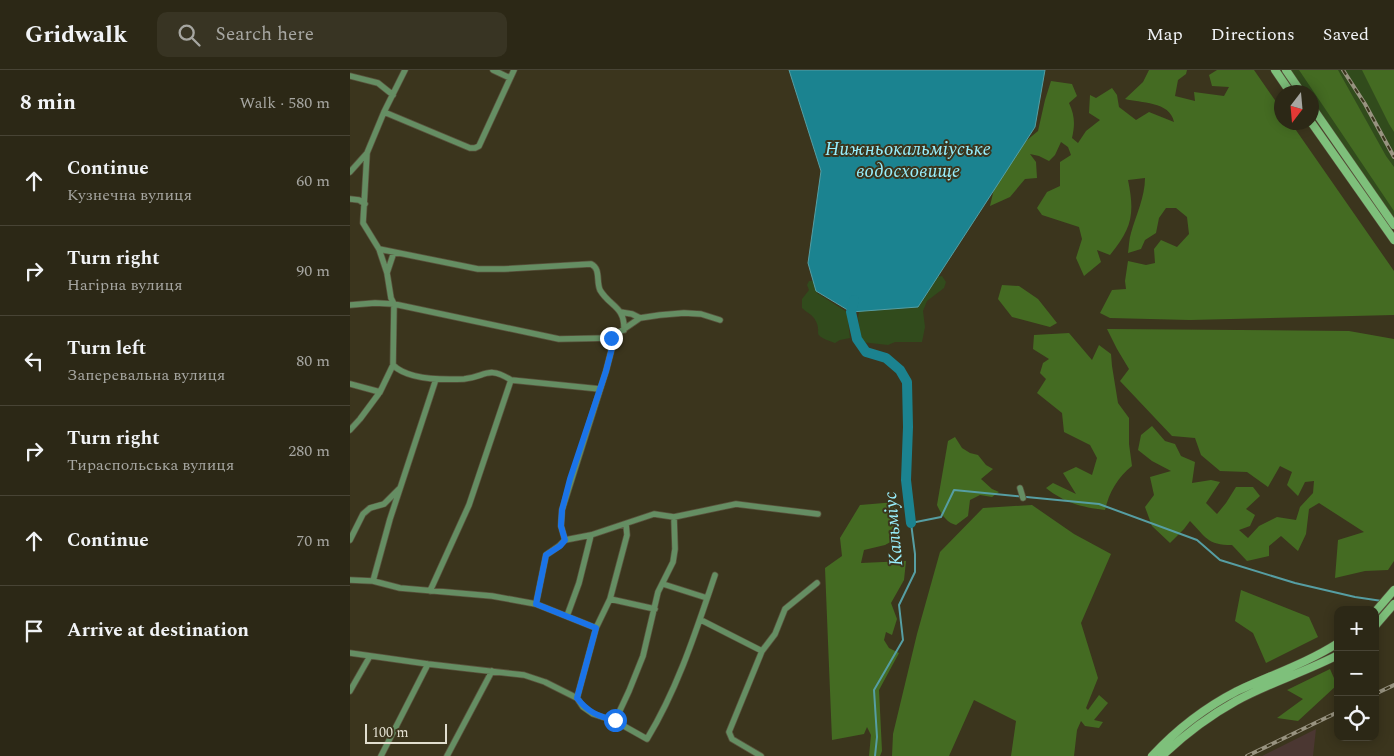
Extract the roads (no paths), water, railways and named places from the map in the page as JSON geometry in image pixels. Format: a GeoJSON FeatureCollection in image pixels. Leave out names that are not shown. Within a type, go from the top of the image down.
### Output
{"type":"FeatureCollection","features":[{"type":"Feature","properties":{"kind":"main road"},"geometry":{"type":"LineString","coordinates":[[1275,70],[1285,85]]}},
{"type":"Feature","properties":{"kind":"main road"},"geometry":{"type":"LineString","coordinates":[[1286,70],[1296,85]]}},
{"type":"Feature","properties":{"kind":"main road"},"geometry":{"type":"LineString","coordinates":[[1319,117],[1394,225]]}},
{"type":"Feature","properties":{"kind":"main road"},"geometry":{"type":"LineString","coordinates":[[1318,130],[1394,240]]}},
{"type":"Feature","properties":{"kind":"main road"},"geometry":{"type":"LineString","coordinates":[[1379,607],[1394,590]]}},
{"type":"Feature","properties":{"kind":"main road"},"geometry":{"type":"LineString","coordinates":[[1379,622],[1394,604]]}},
{"type":"Feature","properties":{"kind":"main road"},"geometry":{"type":"LineString","coordinates":[[1152,756],[1205,710],[1236,692],[1313,657],[1334,645]]}},
{"type":"Feature","properties":{"kind":"main road"},"geometry":{"type":"LineString","coordinates":[[1162,756],[1183,736],[1237,700],[1334,657]]}},
{"type":"Feature","properties":{"kind":"street"},"geometry":{"type":"LineString","coordinates":[[350,430],[380,392],[392,365],[394,304],[379,249],[363,223],[367,153],[384,112],[405,70]]}},
{"type":"Feature","properties":{"kind":"street"},"geometry":{"type":"LineString","coordinates":[[493,70],[510,78]]}},
{"type":"Feature","properties":{"kind":"street"},"geometry":{"type":"LineString","coordinates":[[384,112],[470,148],[475,148],[479,146],[514,70]]}},
{"type":"Feature","properties":{"kind":"street"},"geometry":{"type":"LineString","coordinates":[[350,76],[378,83],[392,95]]}},
{"type":"Feature","properties":{"kind":"street"},"geometry":{"type":"LineString","coordinates":[[350,172],[353,164],[367,153]]}},
{"type":"Feature","properties":{"kind":"street"},"geometry":{"type":"LineString","coordinates":[[350,199],[359,200],[365,204]]}},
{"type":"Feature","properties":{"kind":"street"},"geometry":{"type":"LineString","coordinates":[[379,249],[478,268],[504,269],[591,264],[595,266],[600,288],[624,318],[624,330]]}},
{"type":"Feature","properties":{"kind":"street"},"geometry":{"type":"LineString","coordinates":[[386,273],[394,252]]}},
{"type":"Feature","properties":{"kind":"street"},"geometry":{"type":"LineString","coordinates":[[350,305],[394,304],[559,339],[611,338],[640,318]]}},
{"type":"Feature","properties":{"kind":"street"},"geometry":{"type":"LineString","coordinates":[[620,312],[626,312],[640,318],[684,313],[702,314],[720,320]]}},
{"type":"Feature","properties":{"kind":"street"},"geometry":{"type":"LineString","coordinates":[[565,540],[561,526],[562,510],[611,356],[613,344],[611,338]]}},
{"type":"Feature","properties":{"kind":"street"},"geometry":{"type":"LineString","coordinates":[[392,365],[398,371],[407,374],[436,379],[466,379],[486,372],[502,374],[512,380],[600,389]]}},
{"type":"Feature","properties":{"kind":"street"},"geometry":{"type":"LineString","coordinates":[[373,581],[390,518],[436,379]]}},
{"type":"Feature","properties":{"kind":"street"},"geometry":{"type":"LineString","coordinates":[[430,591],[469,505],[512,380]]}},
{"type":"Feature","properties":{"kind":"street"},"geometry":{"type":"LineString","coordinates":[[350,384],[380,392]]}},
{"type":"Feature","properties":{"kind":"street"},"geometry":{"type":"LineString","coordinates":[[350,540],[363,514],[370,508],[384,504],[401,487]]}},
{"type":"Feature","properties":{"kind":"street"},"geometry":{"type":"LineString","coordinates":[[1020,488],[1023,498]]}},
{"type":"Feature","properties":{"kind":"street"},"geometry":{"type":"LineString","coordinates":[[536,604],[546,555],[560,546],[565,540],[591,535],[654,514],[674,517],[736,504],[818,514]]}},
{"type":"Feature","properties":{"kind":"street"},"geometry":{"type":"LineString","coordinates":[[615,720],[629,692],[642,656],[658,592],[674,555],[674,517]]}},
{"type":"Feature","properties":{"kind":"street"},"geometry":{"type":"LineString","coordinates":[[577,698],[596,628],[610,599],[627,535],[626,524]]}},
{"type":"Feature","properties":{"kind":"street"},"geometry":{"type":"LineString","coordinates":[[567,616],[579,583],[591,535]]}},
{"type":"Feature","properties":{"kind":"street"},"geometry":{"type":"LineString","coordinates":[[350,653],[524,675],[545,682],[577,698],[583,707],[594,714],[615,720],[647,738],[685,662],[715,575]]}},
{"type":"Feature","properties":{"kind":"street"},"geometry":{"type":"LineString","coordinates":[[350,580],[373,581],[400,588],[492,596],[536,604],[596,628]]}},
{"type":"Feature","properties":{"kind":"street"},"geometry":{"type":"LineString","coordinates":[[761,756],[732,739],[729,735],[762,651],[775,634],[785,609],[817,583]]}},
{"type":"Feature","properties":{"kind":"street"},"geometry":{"type":"LineString","coordinates":[[663,584],[707,598]]}},
{"type":"Feature","properties":{"kind":"street"},"geometry":{"type":"LineString","coordinates":[[610,599],[655,609]]}},
{"type":"Feature","properties":{"kind":"street"},"geometry":{"type":"LineString","coordinates":[[701,620],[762,651]]}},
{"type":"Feature","properties":{"kind":"street"},"geometry":{"type":"LineString","coordinates":[[350,691],[370,656]]}},
{"type":"Feature","properties":{"kind":"street"},"geometry":{"type":"LineString","coordinates":[[381,756],[428,664]]}},
{"type":"Feature","properties":{"kind":"street"},"geometry":{"type":"LineString","coordinates":[[447,756],[492,671]]}},
{"type":"Feature","properties":{"kind":"water","name":"Нижньокальміуське водосховище"},"geometry":{"type":"Polygon","coordinates":[[[789,70],[1045,70],[1035,127],[918,307],[851,312],[816,291],[808,263],[821,171],[789,70]]]}},
{"type":"Feature","properties":{"kind":"waterway","name":"Кальміус"},"geometry":{"type":"LineString","coordinates":[[854,300],[851,312],[857,339],[866,352],[886,358],[900,370],[907,382],[906,480],[911,523]]}},
{"type":"Feature","properties":{"kind":"waterway"},"geometry":{"type":"LineString","coordinates":[[875,756],[877,737],[874,690],[903,640],[899,605],[915,572],[911,523],[941,517],[954,490],[1099,504],[1197,540],[1220,560],[1295,583],[1355,597],[1382,601]]}},
{"type":"Feature","properties":{"kind":"railway"},"geometry":{"type":"LineString","coordinates":[[1343,70],[1365,104],[1394,157]]}},
{"type":"Feature","properties":{"kind":"railway"},"geometry":{"type":"LineString","coordinates":[[1379,692],[1394,685]]}},
{"type":"Feature","properties":{"kind":"railway"},"geometry":{"type":"LineString","coordinates":[[1247,756],[1334,714]]}}]}
